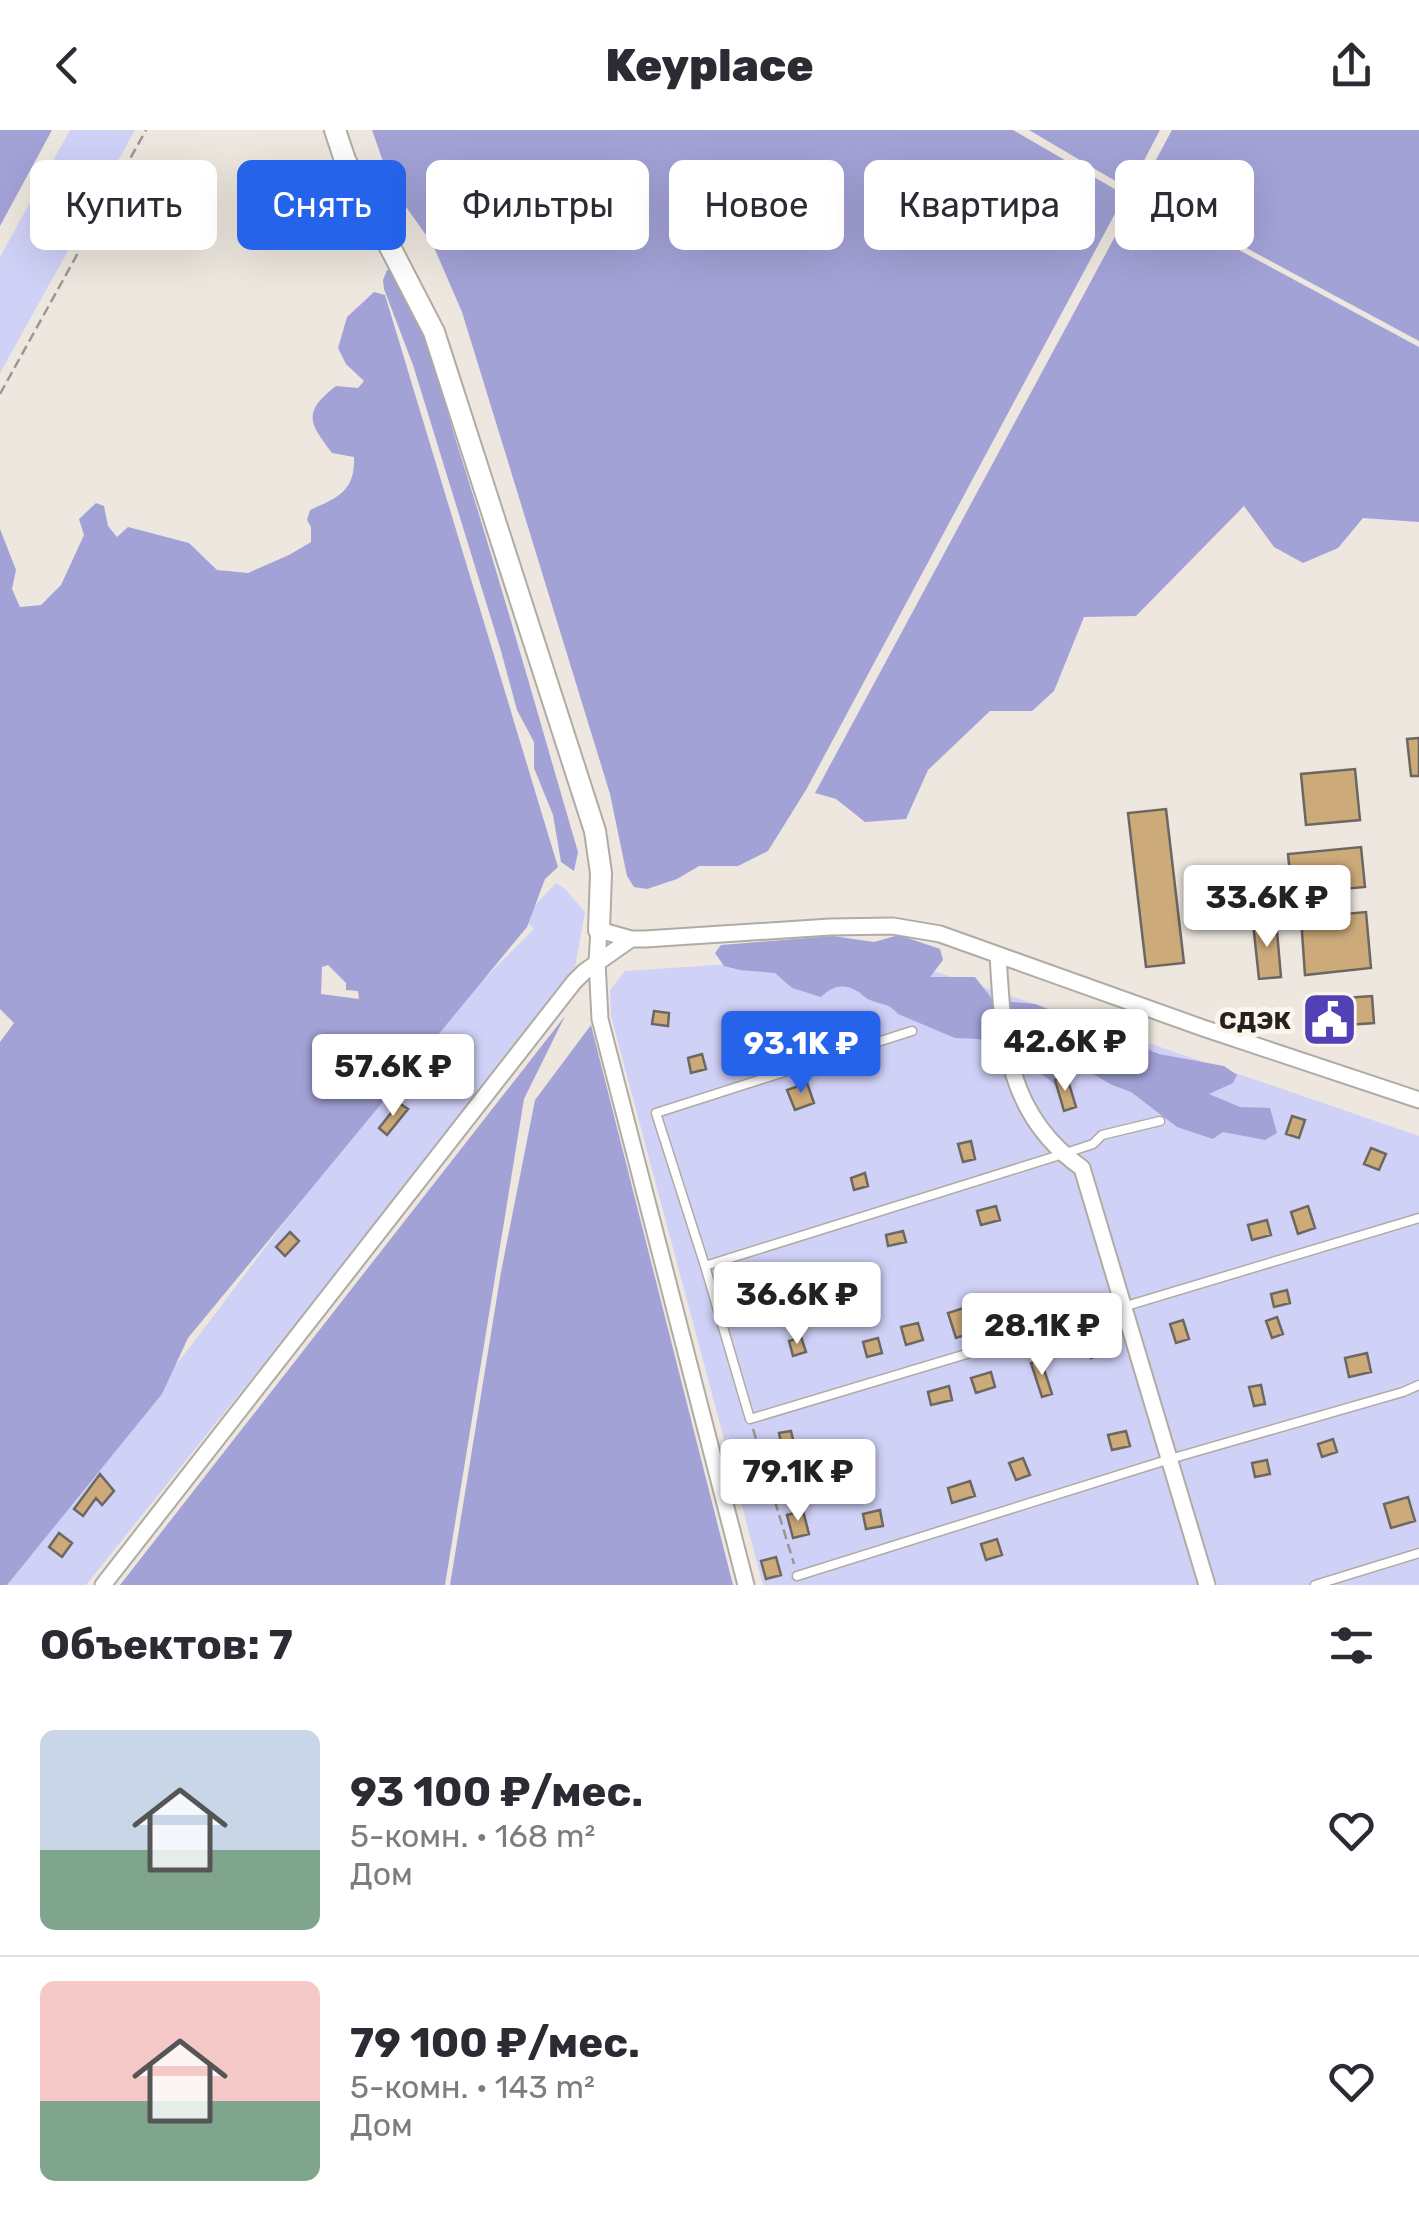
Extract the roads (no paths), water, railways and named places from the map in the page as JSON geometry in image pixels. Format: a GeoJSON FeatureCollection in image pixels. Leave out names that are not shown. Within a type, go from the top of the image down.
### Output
{"type":"FeatureCollection","features":[{"type":"Feature","properties":{"kind":"street"},"geometry":{"type":"LineString","coordinates":[[335,130],[346,160],[434,332],[594,831],[601,873],[597,962],[600,1019],[746,1585]]}},
{"type":"Feature","properties":{"kind":"street"},"geometry":{"type":"LineString","coordinates":[[599,930],[631,939],[830,927],[893,926],[940,934],[1419,1100]]}},
{"type":"Feature","properties":{"kind":"street"},"geometry":{"type":"LineString","coordinates":[[103,1585],[574,982],[631,939]]}},
{"type":"Feature","properties":{"kind":"street"},"geometry":{"type":"LineString","coordinates":[[998,954],[1002,1016],[1012,1072],[1035,1123],[1063,1154],[1082,1168],[1208,1585]]}},
{"type":"Feature","properties":{"kind":"lane"},"geometry":{"type":"LineString","coordinates":[[912,1031],[656,1113],[750,1419],[1419,1218]]}},
{"type":"Feature","properties":{"kind":"lane"},"geometry":{"type":"LineString","coordinates":[[705,1266],[1063,1154],[1093,1144],[1102,1135],[1160,1121]]}},
{"type":"Feature","properties":{"kind":"lane"},"geometry":{"type":"LineString","coordinates":[[798,1576],[1419,1385]]}},
{"type":"Feature","properties":{"kind":"lane"},"geometry":{"type":"LineString","coordinates":[[1314,1585],[1419,1553]]}},
{"type":"Feature","properties":{"kind":"place","name":"СДЭК"},"geometry":{"type":"Point","coordinates":[1330,1020]}}]}
